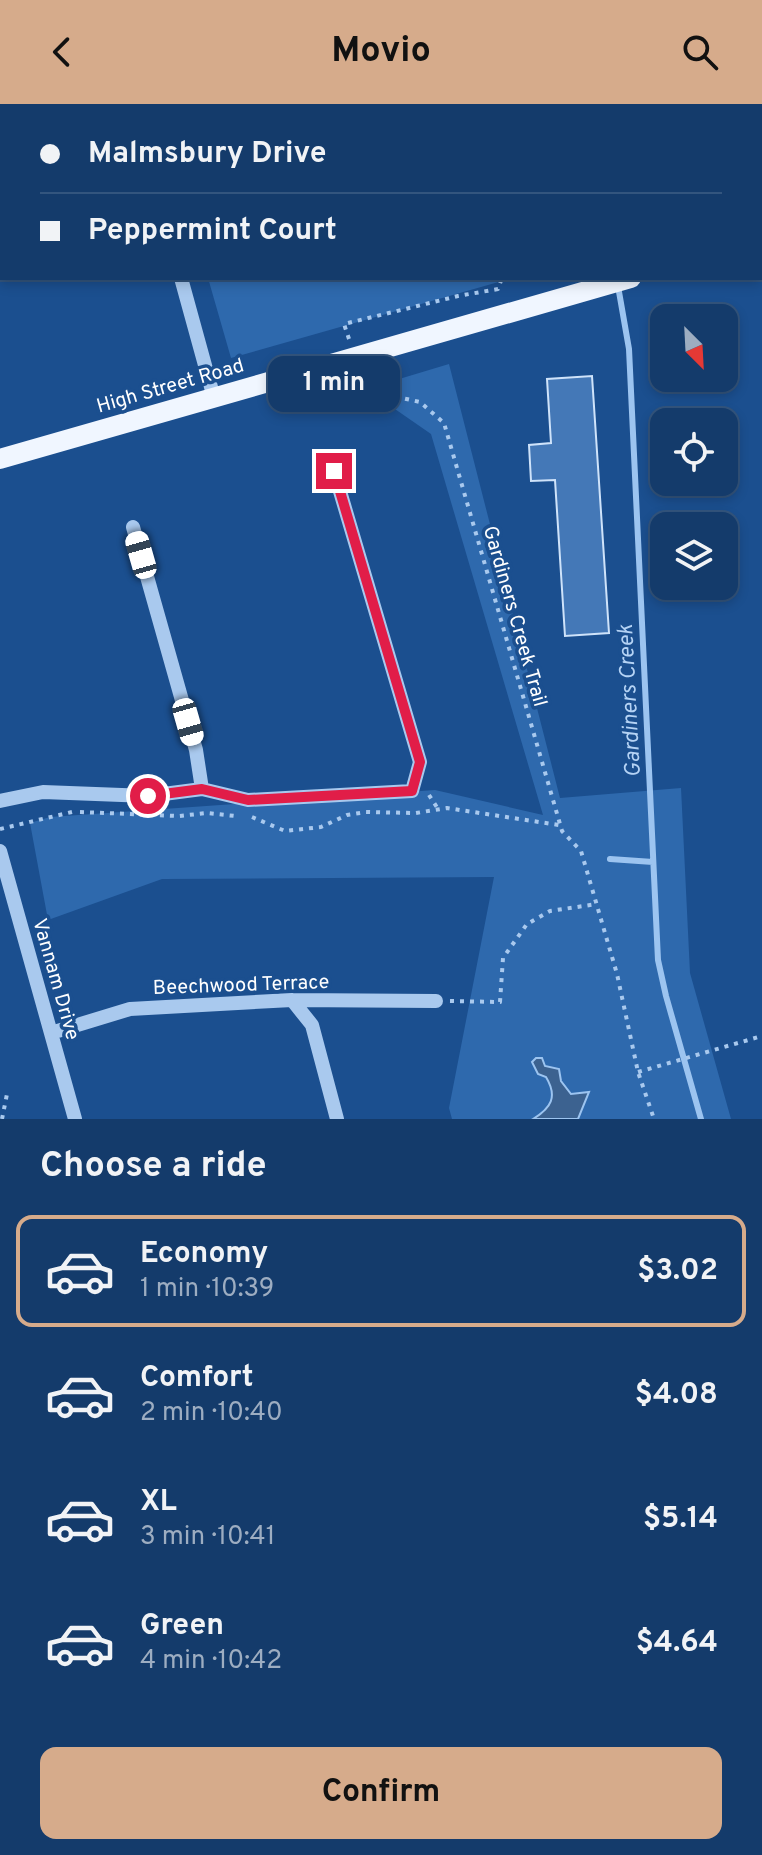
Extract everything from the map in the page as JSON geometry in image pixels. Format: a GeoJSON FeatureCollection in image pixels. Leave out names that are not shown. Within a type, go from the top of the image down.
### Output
{"type":"FeatureCollection","features":[{"type":"Feature","properties":{"kind":"main road","name":"High Street Road"},"geometry":{"type":"LineString","coordinates":[[0,459],[624,280]]}},
{"type":"Feature","properties":{"kind":"street"},"geometry":{"type":"LineString","coordinates":[[182,280],[214,398]]}},
{"type":"Feature","properties":{"kind":"street"},"geometry":{"type":"LineString","coordinates":[[0,801],[43,792],[148,796],[202,789],[248,800],[412,791],[420,762],[334,471]]}},
{"type":"Feature","properties":{"kind":"street"},"geometry":{"type":"LineString","coordinates":[[133,527],[196,750],[202,789]]}},
{"type":"Feature","properties":{"kind":"street","name":"Vannam Drive"},"geometry":{"type":"LineString","coordinates":[[0,851],[75,1119]]}},
{"type":"Feature","properties":{"kind":"street"},"geometry":{"type":"LineString","coordinates":[[292,1000],[312,1025],[337,1119]]}},
{"type":"Feature","properties":{"kind":"street","name":"Beechwood Terrace"},"geometry":{"type":"LineString","coordinates":[[51,1033],[130,1009],[292,1000],[436,1001]]}},
{"type":"Feature","properties":{"kind":"path","name":"Gardiners Creek Trail"},"geometry":{"type":"LineString","coordinates":[[501,280],[498,289],[344,324],[355,357],[384,394],[420,402],[444,423],[562,831],[581,851],[597,904],[617,974],[638,1072],[654,1119]]}},
{"type":"Feature","properties":{"kind":"path"},"geometry":{"type":"LineString","coordinates":[[436,1001],[500,1002],[503,958],[527,924],[550,911],[597,904]]}},
{"type":"Feature","properties":{"kind":"path"},"geometry":{"type":"LineString","coordinates":[[638,1072],[762,1036]]}},
{"type":"Feature","properties":{"kind":"path"},"geometry":{"type":"LineString","coordinates":[[2,1119],[7,1094]]}},
{"type":"Feature","properties":{"kind":"shaded area"},"geometry":{"type":"Polygon","coordinates":[[[209,280],[506,280],[231,358],[209,280]]]}},
{"type":"Feature","properties":{"kind":"shaded area"},"geometry":{"type":"Polygon","coordinates":[[[449,364],[560,798],[681,788],[690,973],[731,1119],[452,1119],[449,1108],[494,877],[162,879],[48,920],[30,823],[50,817],[435,790],[543,815],[431,434],[366,389],[449,364]]]}},
{"type":"Feature","properties":{"kind":"shaded area"},"geometry":{"type":"Polygon","coordinates":[[[542,1058],[545,1066],[559,1069],[561,1081],[571,1094],[589,1092],[578,1119],[533,1119],[544,1111],[552,1096],[546,1077],[538,1074],[532,1062],[542,1058]]]}},
{"type":"Feature","properties":{"kind":"building"},"geometry":{"type":"Polygon","coordinates":[[[592,376],[609,633],[565,636],[555,480],[531,481],[529,445],[551,443],[547,379],[592,376]]]}},
{"type":"Feature","properties":{"kind":"waterway","name":"Gardiners Creek"},"geometry":{"type":"LineString","coordinates":[[618,286],[629,349],[658,960],[701,1119]]}},
{"type":"Feature","properties":{"kind":"waterway"},"geometry":{"type":"LineString","coordinates":[[610,859],[653,862]]}},
{"type":"Feature","properties":{"kind":"route"},"geometry":{"type":"LineString","coordinates":[[148,796],[202,789],[248,800],[412,791],[420,762],[334,471]]}}]}
